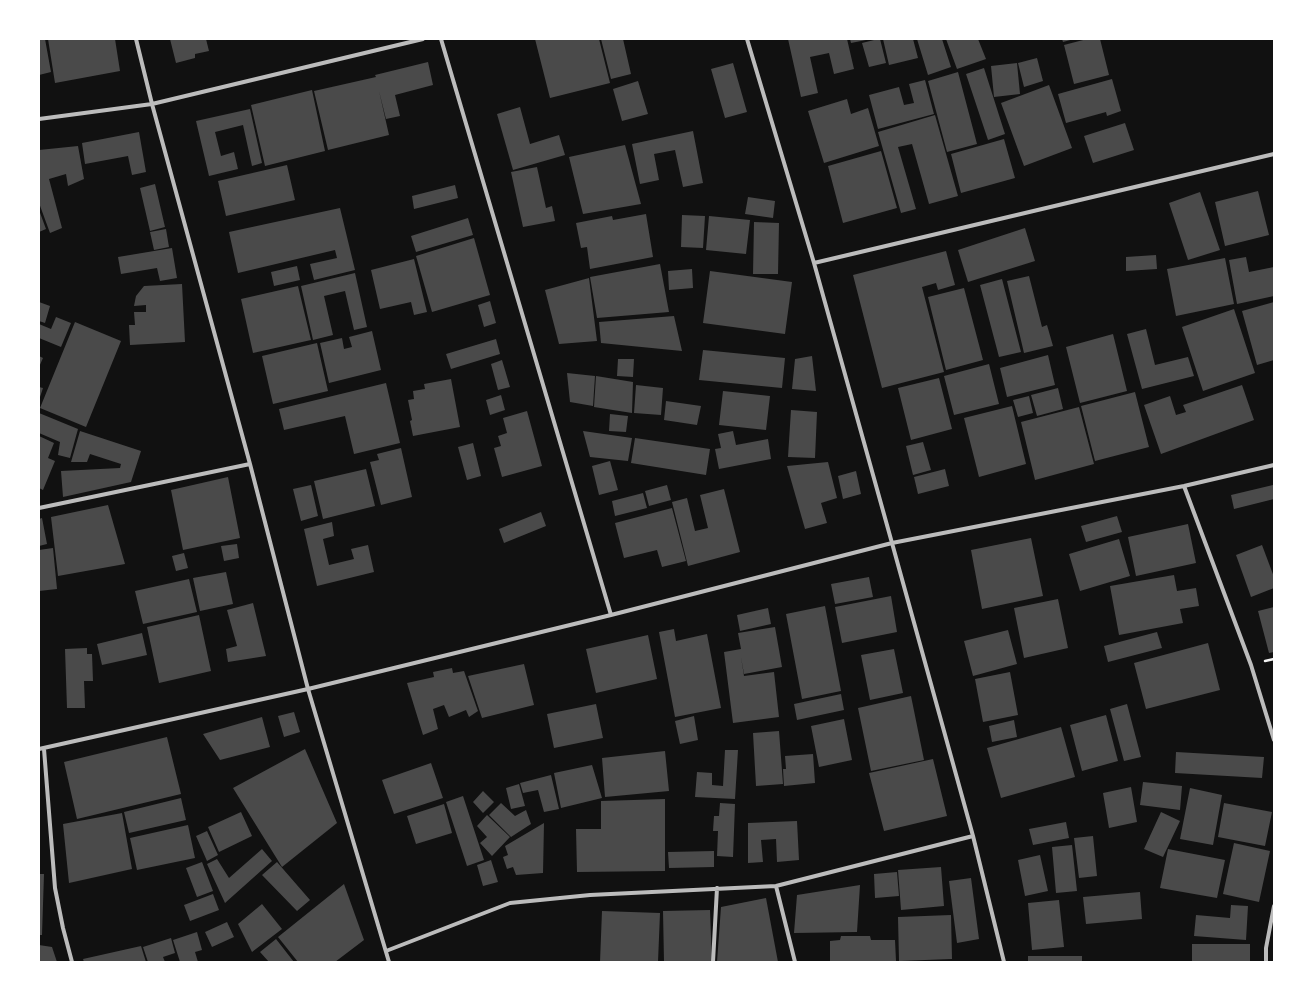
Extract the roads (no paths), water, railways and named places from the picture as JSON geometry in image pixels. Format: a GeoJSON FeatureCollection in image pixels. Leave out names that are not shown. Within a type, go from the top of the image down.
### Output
{"type":"FeatureCollection","features":[{"type":"Feature","properties":{"kind":"street"},"geometry":{"type":"LineString","coordinates":[[136,39],[152,104],[250,464],[308,689],[389,962]]}},
{"type":"Feature","properties":{"kind":"street"},"geometry":{"type":"LineString","coordinates":[[39,119],[152,104],[423,39]]}},
{"type":"Feature","properties":{"kind":"street"},"geometry":{"type":"LineString","coordinates":[[441,39],[611,615]]}},
{"type":"Feature","properties":{"kind":"street"},"geometry":{"type":"LineString","coordinates":[[747,39],[814,263],[892,543],[973,836],[1004,962]]}},
{"type":"Feature","properties":{"kind":"street"},"geometry":{"type":"LineString","coordinates":[[814,263],[1274,154]]}},
{"type":"Feature","properties":{"kind":"street"},"geometry":{"type":"LineString","coordinates":[[39,508],[250,464]]}},
{"type":"Feature","properties":{"kind":"street"},"geometry":{"type":"LineString","coordinates":[[72,962],[55,888],[41,749],[308,689],[611,615],[892,543],[1184,486],[1274,465]]}},
{"type":"Feature","properties":{"kind":"street"},"geometry":{"type":"LineString","coordinates":[[1184,486],[1251,665],[1274,740]]}},
{"type":"Feature","properties":{"kind":"street"},"geometry":{"type":"LineString","coordinates":[[386,951],[510,903],[590,894],[776,886],[973,836]]}},
{"type":"Feature","properties":{"kind":"street"},"geometry":{"type":"LineString","coordinates":[[776,886],[795,962]]}},
{"type":"Feature","properties":{"kind":"street"},"geometry":{"type":"LineString","coordinates":[[713,962],[717,888]]}},
{"type":"Feature","properties":{"kind":"street"},"geometry":{"type":"LineString","coordinates":[[1266,962],[1266,948],[1274,906]]}}]}
